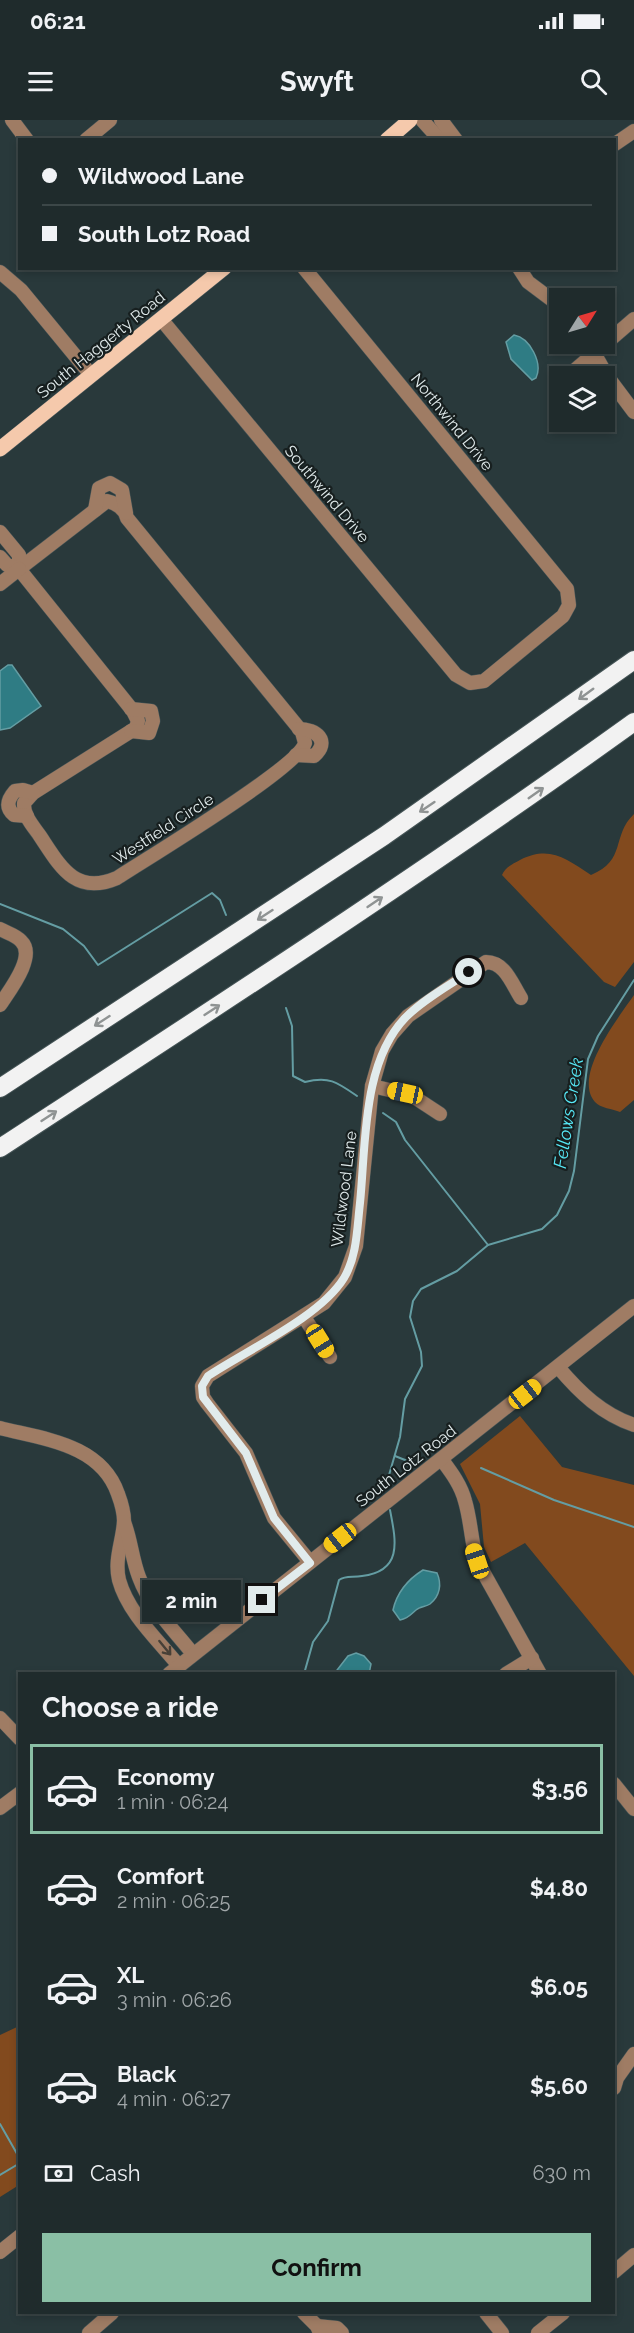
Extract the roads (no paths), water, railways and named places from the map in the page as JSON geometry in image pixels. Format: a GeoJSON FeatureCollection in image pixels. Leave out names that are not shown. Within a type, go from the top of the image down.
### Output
{"type":"FeatureCollection","features":[{"type":"Feature","properties":{"kind":"highway"},"geometry":{"type":"LineString","coordinates":[[0,1088],[384,836],[634,660]]}},
{"type":"Feature","properties":{"kind":"highway"},"geometry":{"type":"LineString","coordinates":[[0,1148],[264,976],[481,830],[634,722]]}},
{"type":"Feature","properties":{"kind":"main road"},"geometry":{"type":"LineString","coordinates":[[389,138],[410,120]]}},
{"type":"Feature","properties":{"kind":"main road","name":"South Haggerty Road"},"geometry":{"type":"LineString","coordinates":[[0,449],[222,270]]}},
{"type":"Feature","properties":{"kind":"street"},"geometry":{"type":"LineString","coordinates":[[12,120],[26,138]]}},
{"type":"Feature","properties":{"kind":"street"},"geometry":{"type":"LineString","coordinates":[[88,138],[110,120]]}},
{"type":"Feature","properties":{"kind":"street"},"geometry":{"type":"LineString","coordinates":[[422,120],[438,138]]}},
{"type":"Feature","properties":{"kind":"street"},"geometry":{"type":"LineString","coordinates":[[441,120],[454,138]]}},
{"type":"Feature","properties":{"kind":"street"},"geometry":{"type":"LineString","coordinates":[[616,143],[634,131]]}},
{"type":"Feature","properties":{"kind":"street","name":"Northwind Drive"},"geometry":{"type":"LineString","coordinates":[[306,270],[567,589],[569,600],[563,616],[488,679],[472,683]]}},
{"type":"Feature","properties":{"kind":"street"},"geometry":{"type":"LineString","coordinates":[[520,270],[528,282],[549,298]]}},
{"type":"Feature","properties":{"kind":"street"},"geometry":{"type":"LineString","coordinates":[[0,272],[21,290],[91,375]]}},
{"type":"Feature","properties":{"kind":"street","name":"Southwind Drive"},"geometry":{"type":"LineString","coordinates":[[162,319],[450,669],[463,681],[472,683]]}},
{"type":"Feature","properties":{"kind":"street"},"geometry":{"type":"LineString","coordinates":[[615,333],[634,320]]}},
{"type":"Feature","properties":{"kind":"street"},"geometry":{"type":"LineString","coordinates":[[576,366],[587,354]]}},
{"type":"Feature","properties":{"kind":"street"},"geometry":{"type":"LineString","coordinates":[[595,354],[613,386],[634,412]]}},
{"type":"Feature","properties":{"kind":"street","name":"Westfield Circle"},"geometry":{"type":"LineString","coordinates":[[0,557],[7,565],[19,569],[131,709],[138,721],[136,728],[33,793],[24,804],[27,816],[60,866],[71,877],[86,883],[109,882],[249,793],[302,750],[305,743],[299,729],[127,518],[126,513],[114,502],[107,501],[19,569]]}},
{"type":"Feature","properties":{"kind":"street"},"geometry":{"type":"LineString","coordinates":[[0,532],[19,555],[19,569],[0,584]]}},
{"type":"Feature","properties":{"kind":"street"},"geometry":{"type":"LineString","coordinates":[[0,929],[23,942],[26,947],[26,959],[0,1005]]}},
{"type":"Feature","properties":{"kind":"street","name":"Wildwood Lane"},"geometry":{"type":"LineString","coordinates":[[310,1563],[274,1518],[250,1460],[207,1403],[202,1392],[204,1382],[208,1376],[304,1317],[330,1297],[345,1277],[356,1246],[372,1086],[382,1051],[392,1034],[408,1016],[481,963],[490,962],[502,967],[520,998]]}},
{"type":"Feature","properties":{"kind":"street"},"geometry":{"type":"LineString","coordinates":[[372,1086],[411,1095],[440,1114]]}},
{"type":"Feature","properties":{"kind":"street","name":"South Lotz Road"},"geometry":{"type":"LineString","coordinates":[[174,1670],[634,1306]]}},
{"type":"Feature","properties":{"kind":"street"},"geometry":{"type":"LineString","coordinates":[[304,1317],[330,1357]]}},
{"type":"Feature","properties":{"kind":"street"},"geometry":{"type":"LineString","coordinates":[[558,1367],[590,1401],[620,1420],[634,1425]]}},
{"type":"Feature","properties":{"kind":"street"},"geometry":{"type":"LineString","coordinates":[[0,1428],[69,1446],[87,1454],[105,1471],[114,1485],[141,1583],[156,1608],[194,1654]]}},
{"type":"Feature","properties":{"kind":"street"},"geometry":{"type":"LineString","coordinates":[[442,1460],[458,1483],[465,1499],[477,1561],[539,1672]]}},
{"type":"Feature","properties":{"kind":"street"},"geometry":{"type":"LineString","coordinates":[[124,1520],[119,1540],[117,1572],[134,1610],[174,1670]]}},
{"type":"Feature","properties":{"kind":"street"},"geometry":{"type":"LineString","coordinates":[[124,1592],[141,1583]]}},
{"type":"Feature","properties":{"kind":"street"},"geometry":{"type":"LineString","coordinates":[[509,1672],[532,1658]]}},
{"type":"Feature","properties":{"kind":"street"},"geometry":{"type":"LineString","coordinates":[[0,1718],[18,1736]]}},
{"type":"Feature","properties":{"kind":"street"},"geometry":{"type":"LineString","coordinates":[[615,1785],[634,1809]]}},
{"type":"Feature","properties":{"kind":"street"},"geometry":{"type":"LineString","coordinates":[[0,1808],[18,1794]]}},
{"type":"Feature","properties":{"kind":"street"},"geometry":{"type":"LineString","coordinates":[[615,2085],[617,2078],[634,2054]]}},
{"type":"Feature","properties":{"kind":"street"},"geometry":{"type":"LineString","coordinates":[[0,2252],[18,2238]]}},
{"type":"Feature","properties":{"kind":"street"},"geometry":{"type":"LineString","coordinates":[[615,2271],[634,2255]]}},
{"type":"Feature","properties":{"kind":"street"},"geometry":{"type":"LineString","coordinates":[[89,2333],[111,2314]]}},
{"type":"Feature","properties":{"kind":"street"},"geometry":{"type":"LineString","coordinates":[[305,2314],[319,2330],[337,2328],[342,2333]]}},
{"type":"Feature","properties":{"kind":"street"},"geometry":{"type":"LineString","coordinates":[[487,2314],[502,2333]]}},
{"type":"Feature","properties":{"kind":"street"},"geometry":{"type":"LineString","coordinates":[[538,2333],[562,2314]]}},
{"type":"Feature","properties":{"kind":"water"},"geometry":{"type":"Polygon","coordinates":[[[514,335],[525,341],[534,352],[538,372],[536,378],[532,380],[511,359],[506,342],[514,335]]]}},
{"type":"Feature","properties":{"kind":"water"},"geometry":{"type":"Polygon","coordinates":[[[12,665],[41,706],[10,728],[0,730],[0,671],[12,665]]]}},
{"type":"Feature","properties":{"kind":"water"},"geometry":{"type":"Polygon","coordinates":[[[423,1570],[437,1573],[440,1586],[438,1594],[430,1604],[400,1620],[393,1610],[397,1598],[408,1582],[423,1570]]]}},
{"type":"Feature","properties":{"kind":"water"},"geometry":{"type":"Polygon","coordinates":[[[356,1653],[364,1656],[371,1664],[369,1672],[336,1672],[348,1656],[356,1653]]]}},
{"type":"Feature","properties":{"kind":"waterway"},"geometry":{"type":"LineString","coordinates":[[0,904],[63,929],[84,946],[98,965],[212,893],[220,900],[226,915]]}},
{"type":"Feature","properties":{"kind":"waterway","name":"Fellows Creek"},"geometry":{"type":"LineString","coordinates":[[385,1489],[400,1437],[405,1399],[422,1366],[421,1352],[410,1317],[413,1301],[421,1289],[457,1271],[488,1245],[542,1229],[557,1215],[569,1191],[574,1171],[588,1059],[598,1036],[634,980]]}},
{"type":"Feature","properties":{"kind":"waterway"},"geometry":{"type":"LineString","coordinates":[[286,1008],[292,1026],[293,1076],[305,1082],[327,1080],[344,1087],[357,1096]]}},
{"type":"Feature","properties":{"kind":"waterway"},"geometry":{"type":"LineString","coordinates":[[383,1113],[396,1122],[405,1140],[488,1245]]}},
{"type":"Feature","properties":{"kind":"waterway"},"geometry":{"type":"LineString","coordinates":[[395,1456],[415,1464]]}},
{"type":"Feature","properties":{"kind":"waterway"},"geometry":{"type":"LineString","coordinates":[[481,1468],[554,1500],[634,1527]]}},
{"type":"Feature","properties":{"kind":"waterway","name":"Fellows Creek"},"geometry":{"type":"LineString","coordinates":[[305,1672],[313,1642],[328,1621],[339,1580],[375,1573],[385,1568],[390,1561],[395,1543],[390,1510]]}},
{"type":"Feature","properties":{"kind":"waterway"},"geometry":{"type":"LineString","coordinates":[[0,2124],[18,2156]]}},
{"type":"Feature","properties":{"kind":"waterway","name":"Fellows Creek"},"geometry":{"type":"LineString","coordinates":[[0,2175],[18,2164]]}}]}
